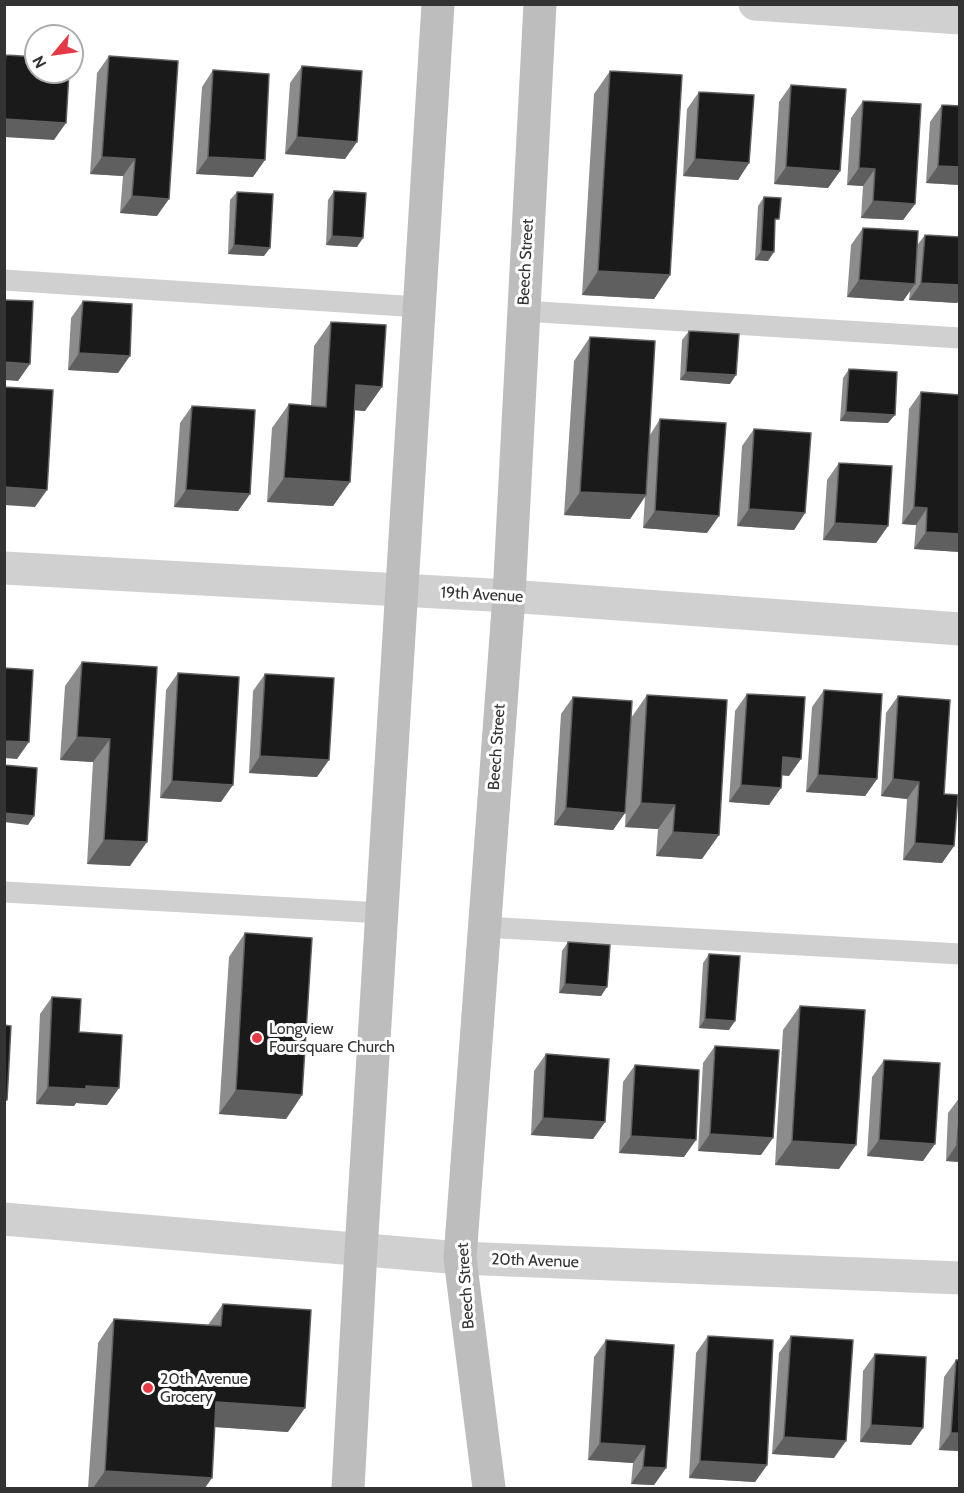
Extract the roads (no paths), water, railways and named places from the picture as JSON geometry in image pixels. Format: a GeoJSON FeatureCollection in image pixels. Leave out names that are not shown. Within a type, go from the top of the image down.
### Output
{"type":"FeatureCollection","features":[{"type":"Feature","properties":{"kind":"street"},"geometry":{"type":"LineString","coordinates":[[348,1488],[438,4]]}},
{"type":"Feature","properties":{"kind":"street","name":"Beech Street"},"geometry":{"type":"LineString","coordinates":[[489,1488],[460,1258],[508,596],[540,4]]}},
{"type":"Feature","properties":{"kind":"street"},"geometry":{"type":"LineString","coordinates":[[755,4],[960,18]]}},
{"type":"Feature","properties":{"kind":"street","name":"19th Avenue"},"geometry":{"type":"LineString","coordinates":[[4,568],[508,596],[960,629]]}},
{"type":"Feature","properties":{"kind":"street","name":"20th Avenue"},"geometry":{"type":"LineString","coordinates":[[4,1219],[460,1258],[960,1278]]}},
{"type":"Feature","properties":{"kind":"lane"},"geometry":{"type":"LineString","coordinates":[[4,280],[419,307]]}},
{"type":"Feature","properties":{"kind":"lane"},"geometry":{"type":"LineString","coordinates":[[523,311],[960,338]]}},
{"type":"Feature","properties":{"kind":"lane"},"geometry":{"type":"LineString","coordinates":[[4,892],[382,913]]}},
{"type":"Feature","properties":{"kind":"lane"},"geometry":{"type":"LineString","coordinates":[[484,927],[960,954]]}},
{"type":"Feature","properties":{"kind":"place","name":"Longview Foursquare Church"},"geometry":{"type":"Point","coordinates":[257,1038]}},
{"type":"Feature","properties":{"kind":"place","name":"20th Avenue Grocery"},"geometry":{"type":"Point","coordinates":[148,1388]}}]}
